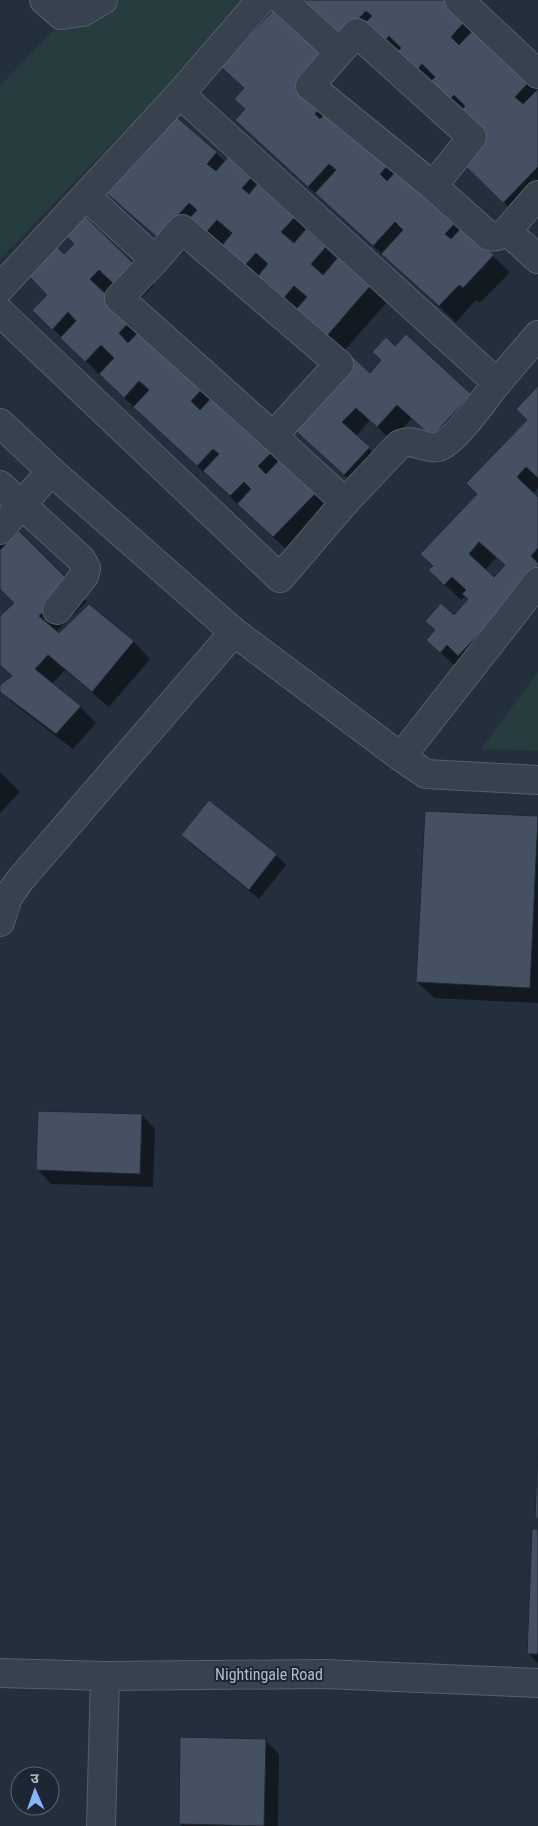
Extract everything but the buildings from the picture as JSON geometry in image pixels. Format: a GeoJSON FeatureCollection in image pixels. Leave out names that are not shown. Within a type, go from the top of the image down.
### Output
{"type":"FeatureCollection","features":[{"type":"Feature","properties":{"kind":"street"},"geometry":{"type":"LineString","coordinates":[[44,0],[61,15],[83,12],[103,0]]}},
{"type":"Feature","properties":{"kind":"street"},"geometry":{"type":"LineString","coordinates":[[0,288],[180,94],[261,0]]}},
{"type":"Feature","properties":{"kind":"street"},"geometry":{"type":"LineString","coordinates":[[282,0],[339,52]]}},
{"type":"Feature","properties":{"kind":"street"},"geometry":{"type":"LineString","coordinates":[[459,0],[538,74]]}},
{"type":"Feature","properties":{"kind":"street"},"geometry":{"type":"LineString","coordinates":[[433,186],[472,138],[357,33],[310,86],[433,186],[489,236],[494,237],[508,231],[538,195]]}},
{"type":"Feature","properties":{"kind":"street"},"geometry":{"type":"LineString","coordinates":[[180,94],[497,383]]}},
{"type":"Feature","properties":{"kind":"street"},"geometry":{"type":"LineString","coordinates":[[86,196],[155,260]]}},
{"type":"Feature","properties":{"kind":"street"},"geometry":{"type":"LineString","coordinates":[[273,436],[339,364],[182,229],[119,298],[345,502]]}},
{"type":"Feature","properties":{"kind":"street"},"geometry":{"type":"LineString","coordinates":[[508,231],[538,259]]}},
{"type":"Feature","properties":{"kind":"street"},"geometry":{"type":"LineString","coordinates":[[0,312],[280,578],[345,502],[400,444],[408,441],[437,447],[450,441],[538,335]]}},
{"type":"Feature","properties":{"kind":"street"},"geometry":{"type":"LineString","coordinates":[[0,423],[51,471],[234,632],[426,774],[538,780]]}},
{"type":"Feature","properties":{"kind":"street"},"geometry":{"type":"LineString","coordinates":[[0,530],[51,471]]}},
{"type":"Feature","properties":{"kind":"street"},"geometry":{"type":"LineString","coordinates":[[0,485],[81,559],[86,568],[84,576],[57,610]]}},
{"type":"Feature","properties":{"kind":"street"},"geometry":{"type":"LineString","coordinates":[[401,757],[538,582]]}},
{"type":"Feature","properties":{"kind":"street"},"geometry":{"type":"LineString","coordinates":[[1,914],[8,897],[20,880],[234,632]]}},
{"type":"Feature","properties":{"kind":"street","name":"Nightingale Road"},"geometry":{"type":"LineString","coordinates":[[0,1673],[106,1676],[324,1674],[538,1683]]}},
{"type":"Feature","properties":{"kind":"street"},"geometry":{"type":"LineString","coordinates":[[101,1826],[106,1676]]}},
{"type":"Feature","properties":{"kind":"green space"},"geometry":{"type":"Polygon","coordinates":[[[82,0],[251,0],[0,259],[0,86],[82,0]]]}},
{"type":"Feature","properties":{"kind":"green space"},"geometry":{"type":"Polygon","coordinates":[[[538,672],[538,751],[481,749],[538,672]]]}}]}
